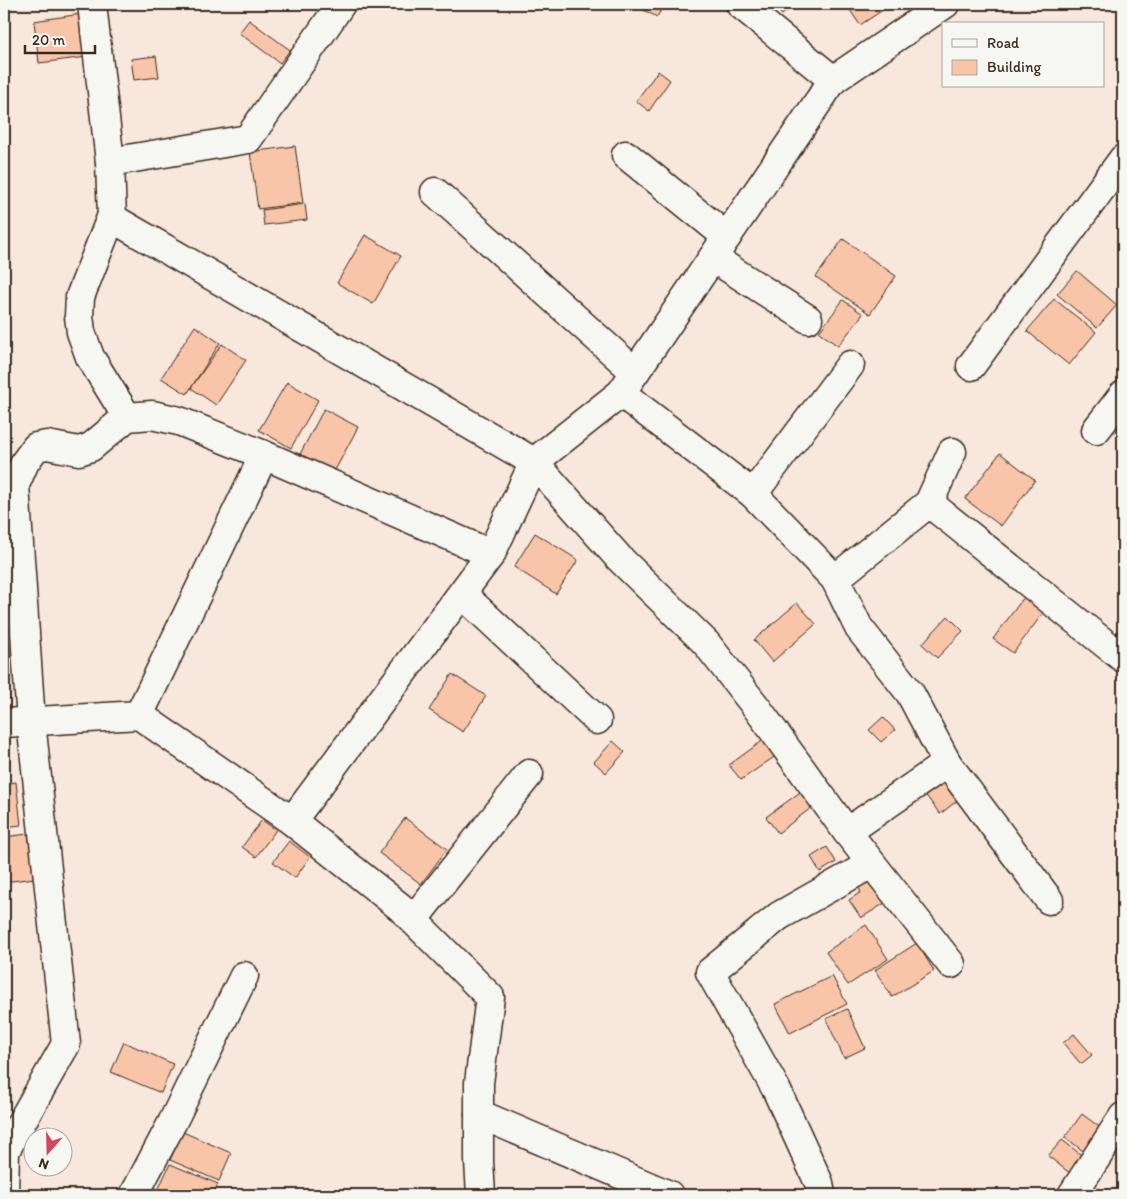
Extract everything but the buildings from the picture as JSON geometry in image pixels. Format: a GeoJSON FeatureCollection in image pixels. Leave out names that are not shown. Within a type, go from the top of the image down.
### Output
{"type":"FeatureCollection","features":[{"type":"Feature","properties":{"kind":"street"},"geometry":{"type":"LineString","coordinates":[[92,4],[110,162],[112,215],[80,297],[79,316],[81,332],[90,357],[127,417]]}},
{"type":"Feature","properties":{"kind":"street"},"geometry":{"type":"LineString","coordinates":[[110,162],[248,139],[341,4]]}},
{"type":"Feature","properties":{"kind":"street"},"geometry":{"type":"LineString","coordinates":[[740,4],[833,80]]}},
{"type":"Feature","properties":{"kind":"street"},"geometry":{"type":"LineString","coordinates":[[292,821],[491,554],[534,462],[628,382],[833,80],[945,4]]}},
{"type":"Feature","properties":{"kind":"street"},"geometry":{"type":"LineString","coordinates":[[626,155],[720,247],[808,320]]}},
{"type":"Feature","properties":{"kind":"street"},"geometry":{"type":"LineString","coordinates":[[971,366],[1123,159]]}},
{"type":"Feature","properties":{"kind":"street"},"geometry":{"type":"LineString","coordinates":[[435,192],[628,382],[753,494],[835,579],[859,628],[910,693],[947,763],[1049,900]]}},
{"type":"Feature","properties":{"kind":"street"},"geometry":{"type":"LineString","coordinates":[[112,215],[112,218],[534,462],[619,558],[706,643],[758,708],[871,864],[951,964]]}},
{"type":"Feature","properties":{"kind":"street"},"geometry":{"type":"LineString","coordinates":[[753,494],[850,365]]}},
{"type":"Feature","properties":{"kind":"street"},"geometry":{"type":"LineString","coordinates":[[1096,430],[1123,395]]}},
{"type":"Feature","properties":{"kind":"street"},"geometry":{"type":"LineString","coordinates":[[4,1195],[4,1151],[66,1044],[31,722],[15,485],[25,462],[36,447],[47,445],[79,451],[91,447],[127,417],[152,415],[179,421],[264,455],[491,554]]}},
{"type":"Feature","properties":{"kind":"street"},"geometry":{"type":"LineString","coordinates":[[835,579],[929,503],[952,452]]}},
{"type":"Feature","properties":{"kind":"street"},"geometry":{"type":"LineString","coordinates":[[138,715],[264,455]]}},
{"type":"Feature","properties":{"kind":"street"},"geometry":{"type":"LineString","coordinates":[[929,503],[1123,658]]}},
{"type":"Feature","properties":{"kind":"street"},"geometry":{"type":"LineString","coordinates":[[462,594],[597,720]]}},
{"type":"Feature","properties":{"kind":"street"},"geometry":{"type":"LineString","coordinates":[[4,723],[138,715],[292,821],[400,907],[490,996],[479,1083],[481,1195]]}},
{"type":"Feature","properties":{"kind":"street"},"geometry":{"type":"LineString","coordinates":[[847,832],[947,763]]}},
{"type":"Feature","properties":{"kind":"street"},"geometry":{"type":"LineString","coordinates":[[413,920],[529,774]]}},
{"type":"Feature","properties":{"kind":"street"},"geometry":{"type":"LineString","coordinates":[[821,1195],[819,1183],[776,1089],[710,972],[779,916],[871,864]]}},
{"type":"Feature","properties":{"kind":"street"},"geometry":{"type":"LineString","coordinates":[[134,1195],[172,1123],[244,976]]}},
{"type":"Feature","properties":{"kind":"street"},"geometry":{"type":"LineString","coordinates":[[479,1114],[658,1193]]}},
{"type":"Feature","properties":{"kind":"street"},"geometry":{"type":"LineString","coordinates":[[1072,1195],[1123,1117]]}}]}
